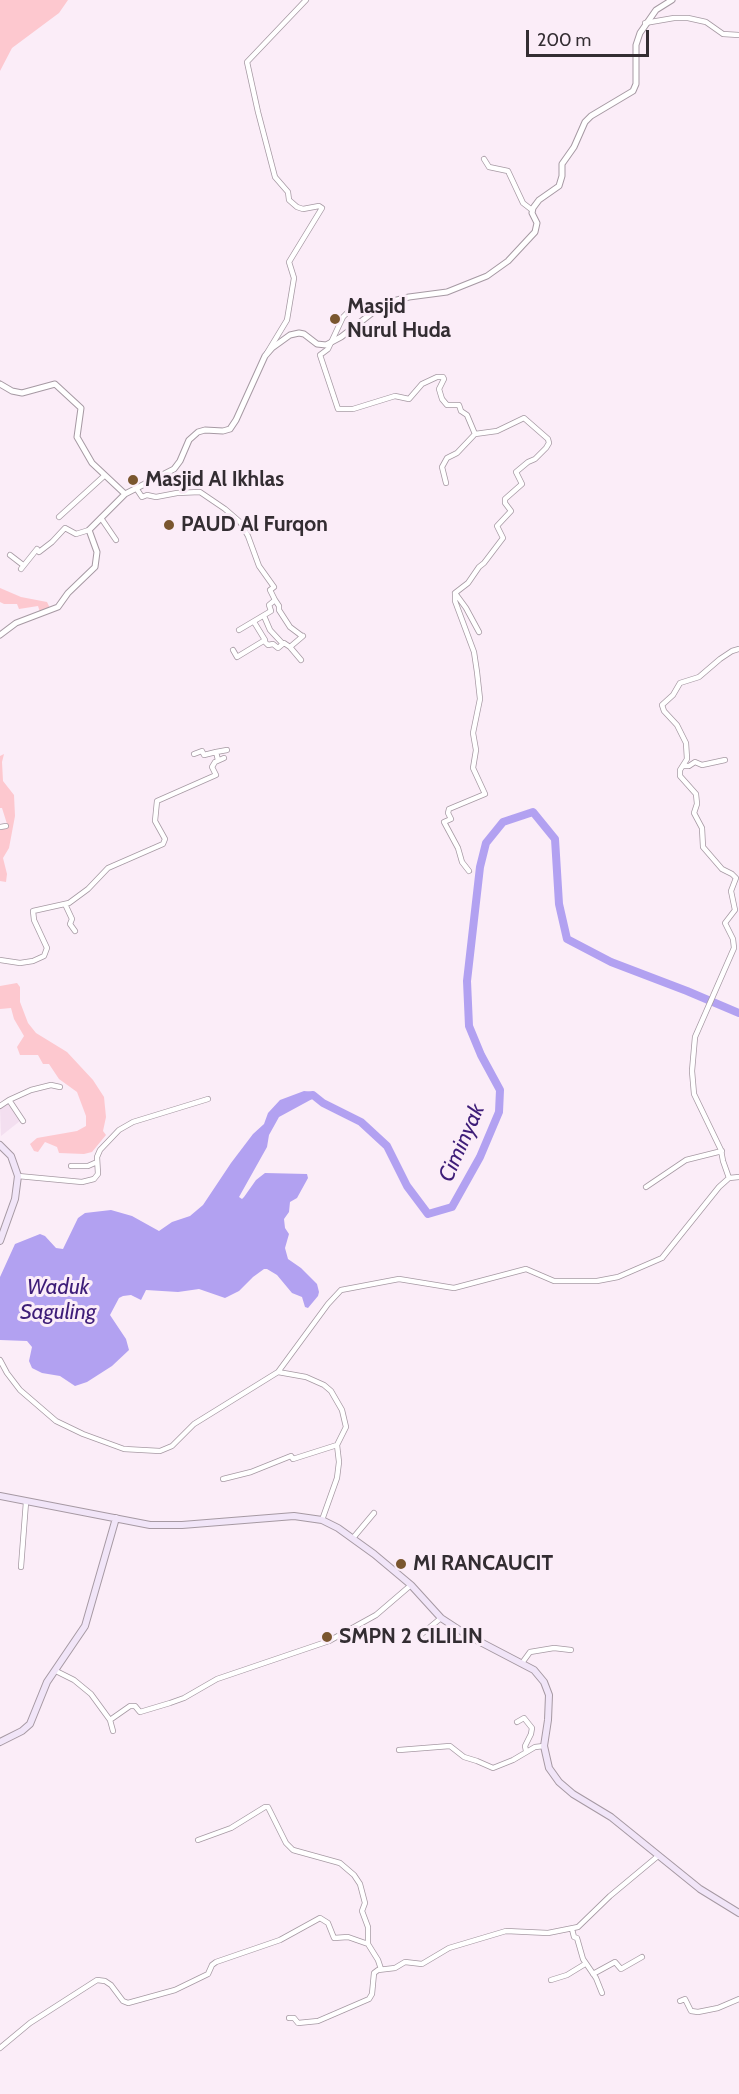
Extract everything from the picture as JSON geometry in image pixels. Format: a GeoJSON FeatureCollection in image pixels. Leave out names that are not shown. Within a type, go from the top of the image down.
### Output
{"type":"FeatureCollection","features":[{"type":"Feature","properties":{"kind":"main road"},"geometry":{"type":"LineString","coordinates":[[0,1145],[10,1156],[18,1176],[15,1199],[0,1241]]}},
{"type":"Feature","properties":{"kind":"main road"},"geometry":{"type":"LineString","coordinates":[[0,1496],[150,1525],[294,1516],[322,1520],[353,1538],[411,1585],[441,1618],[477,1641],[534,1670],[547,1688],[549,1695],[544,1746],[549,1768],[564,1788],[610,1817],[700,1890],[739,1913]]}},
{"type":"Feature","properties":{"kind":"main road"},"geometry":{"type":"LineString","coordinates":[[0,1742],[22,1731],[30,1724],[43,1690],[81,1634],[88,1618],[116,1518]]}},
{"type":"Feature","properties":{"kind":"street"},"geometry":{"type":"LineString","coordinates":[[10,555],[22,567],[37,549],[39,552],[65,528],[76,534],[89,530],[125,494],[174,470],[189,440],[198,432],[230,429],[236,420],[267,353],[287,320],[294,278],[289,262],[322,209],[320,206],[303,209],[297,207],[275,177],[248,62],[306,0]]}},
{"type":"Feature","properties":{"kind":"street"},"geometry":{"type":"LineString","coordinates":[[532,210],[539,200],[559,186],[562,164],[574,147],[585,122],[633,91],[637,80],[637,41],[645,23],[656,10],[672,0]]}},
{"type":"Feature","properties":{"kind":"street"},"geometry":{"type":"LineString","coordinates":[[645,23],[688,18],[706,22],[723,34],[739,35]]}},
{"type":"Feature","properties":{"kind":"street"},"geometry":{"type":"LineString","coordinates":[[267,353],[295,334],[304,334],[320,345],[331,343],[353,329],[385,303],[447,292],[474,283],[508,261],[535,232],[537,223],[532,210],[523,203],[508,171],[489,167],[484,159]]}},
{"type":"Feature","properties":{"kind":"street"},"geometry":{"type":"LineString","coordinates":[[360,300],[341,320],[328,349],[320,355],[339,410],[353,409],[392,396],[409,399],[422,384],[437,377],[443,377],[439,389],[442,399],[447,405],[459,405],[467,415],[475,434]]}},
{"type":"Feature","properties":{"kind":"street"},"geometry":{"type":"LineString","coordinates":[[0,384],[12,391],[22,393],[55,384],[81,408],[77,437],[92,463],[125,494]]}},
{"type":"Feature","properties":{"kind":"street"},"geometry":{"type":"LineString","coordinates":[[446,483],[442,467],[447,458],[457,453],[475,434],[497,431],[524,418],[548,439],[549,443],[546,448],[516,472],[522,484],[506,499],[505,503],[511,511],[497,526],[503,538],[468,583],[455,593]]}},
{"type":"Feature","properties":{"kind":"street"},"geometry":{"type":"LineString","coordinates":[[59,517],[104,476]]}},
{"type":"Feature","properties":{"kind":"street"},"geometry":{"type":"LineString","coordinates":[[136,488],[142,497],[200,492],[232,514],[246,533],[259,566],[274,587],[270,590],[279,610],[290,627],[303,636],[290,647]]}},
{"type":"Feature","properties":{"kind":"street"},"geometry":{"type":"LineString","coordinates":[[101,518],[116,540]]}},
{"type":"Feature","properties":{"kind":"street"},"geometry":{"type":"LineString","coordinates":[[0,635],[16,623],[58,607],[68,592],[95,567],[97,552],[89,530]]}},
{"type":"Feature","properties":{"kind":"street"},"geometry":{"type":"LineString","coordinates":[[455,593],[471,615],[479,632]]}},
{"type":"Feature","properties":{"kind":"street"},"geometry":{"type":"LineString","coordinates":[[455,593],[455,601],[474,652],[477,672],[480,699],[473,733],[476,750],[473,768],[485,794],[449,809],[451,819],[444,822],[458,848],[462,862],[469,871]]}},
{"type":"Feature","properties":{"kind":"street"},"geometry":{"type":"LineString","coordinates":[[239,630],[271,611],[269,605],[275,600]]}},
{"type":"Feature","properties":{"kind":"street"},"geometry":{"type":"LineString","coordinates":[[264,616],[270,630],[301,660]]}},
{"type":"Feature","properties":{"kind":"street"},"geometry":{"type":"LineString","coordinates":[[254,622],[268,645],[273,644],[278,648],[283,644]]}},
{"type":"Feature","properties":{"kind":"street"},"geometry":{"type":"LineString","coordinates":[[232,650],[237,657],[264,641]]}},
{"type":"Feature","properties":{"kind":"street"},"geometry":{"type":"LineString","coordinates":[[729,1178],[722,1151],[694,1094],[692,1071],[695,1037],[734,948],[733,939],[725,923],[735,910],[731,891],[736,878],[722,869],[703,847],[702,828],[694,813],[697,804],[696,794],[680,776],[680,770],[687,759],[686,743],[677,725],[664,711],[662,705],[680,683],[699,677],[720,659],[739,649]]}},
{"type":"Feature","properties":{"kind":"street"},"geometry":{"type":"LineString","coordinates":[[194,754],[202,752],[204,755],[227,750]]}},
{"type":"Feature","properties":{"kind":"street"},"geometry":{"type":"LineString","coordinates":[[216,752],[218,760]]}},
{"type":"Feature","properties":{"kind":"street"},"geometry":{"type":"LineString","coordinates":[[0,960],[20,963],[44,956],[47,948],[34,920],[33,912],[65,904],[88,889],[108,868],[163,844],[165,839],[155,821],[157,801],[216,775],[212,767],[218,760],[225,758]]}},
{"type":"Feature","properties":{"kind":"street"},"geometry":{"type":"LineString","coordinates":[[683,766],[689,766],[695,762],[702,765],[725,760]]}},
{"type":"Feature","properties":{"kind":"street"},"geometry":{"type":"LineString","coordinates":[[65,904],[72,919],[70,924],[75,931]]}},
{"type":"Feature","properties":{"kind":"street"},"geometry":{"type":"LineString","coordinates":[[0,1106],[32,1090],[51,1085],[60,1087]]}},
{"type":"Feature","properties":{"kind":"street"},"geometry":{"type":"LineString","coordinates":[[18,1176],[88,1181],[94,1179],[98,1174],[97,1162],[100,1150],[110,1138],[133,1122],[208,1099]]}},
{"type":"Feature","properties":{"kind":"street"},"geometry":{"type":"LineString","coordinates":[[9,1100],[24,1121]]}},
{"type":"Feature","properties":{"kind":"street"},"geometry":{"type":"LineString","coordinates":[[646,1186],[686,1160],[722,1151]]}},
{"type":"Feature","properties":{"kind":"street"},"geometry":{"type":"LineString","coordinates":[[71,1166],[88,1166],[97,1162]]}},
{"type":"Feature","properties":{"kind":"street"},"geometry":{"type":"LineString","coordinates":[[0,1360],[20,1390],[46,1414],[66,1427],[124,1449],[160,1451],[172,1446],[194,1424],[278,1372],[341,1290],[389,1280],[406,1280],[450,1288],[526,1269],[554,1281],[597,1281],[625,1275],[662,1258],[699,1210],[729,1178],[739,1177]]}},
{"type":"Feature","properties":{"kind":"street"},"geometry":{"type":"LineString","coordinates":[[278,1372],[306,1377],[324,1385],[332,1391],[342,1410],[346,1427],[337,1445],[339,1462],[337,1478],[322,1520]]}},
{"type":"Feature","properties":{"kind":"street"},"geometry":{"type":"LineString","coordinates":[[223,1479],[251,1472],[291,1456],[292,1459],[337,1445]]}},
{"type":"Feature","properties":{"kind":"street"},"geometry":{"type":"LineString","coordinates":[[21,1566],[26,1502]]}},
{"type":"Feature","properties":{"kind":"street"},"geometry":{"type":"LineString","coordinates":[[353,1538],[374,1513]]}},
{"type":"Feature","properties":{"kind":"street"},"geometry":{"type":"LineString","coordinates":[[110,1720],[130,1706],[135,1706],[140,1712],[170,1703],[184,1698],[217,1679],[329,1641],[376,1615],[411,1585]]}},
{"type":"Feature","properties":{"kind":"street"},"geometry":{"type":"LineString","coordinates":[[418,1637],[441,1618]]}},
{"type":"Feature","properties":{"kind":"street"},"geometry":{"type":"LineString","coordinates":[[522,1663],[530,1652],[554,1648],[572,1650]]}},
{"type":"Feature","properties":{"kind":"street"},"geometry":{"type":"LineString","coordinates":[[56,1671],[74,1680],[91,1694],[110,1720],[113,1731]]}},
{"type":"Feature","properties":{"kind":"street"},"geometry":{"type":"LineString","coordinates":[[517,1722],[524,1718],[532,1728],[525,1744],[526,1751]]}},
{"type":"Feature","properties":{"kind":"street"},"geometry":{"type":"LineString","coordinates":[[399,1749],[450,1746],[464,1758],[493,1768],[535,1747],[544,1746]]}},
{"type":"Feature","properties":{"kind":"street"},"geometry":{"type":"LineString","coordinates":[[198,1840],[231,1828],[268,1807],[286,1843],[293,1850],[340,1863],[354,1875],[360,1884],[364,1903],[362,1911],[368,1927],[368,1944]]}},
{"type":"Feature","properties":{"kind":"street"},"geometry":{"type":"LineString","coordinates":[[289,2018],[294,2018],[298,2023],[318,2021],[369,1999],[372,1994],[374,1972],[395,1968],[405,1962],[422,1964],[449,1948],[506,1931],[548,1933],[572,1929],[581,1925],[610,1896],[658,1856]]}},
{"type":"Feature","properties":{"kind":"street"},"geometry":{"type":"LineString","coordinates":[[0,2048],[30,2023],[97,1980],[111,1985],[123,2001],[128,2003],[175,1990],[208,1974],[216,1962],[280,1940],[320,1918],[328,1923],[334,1938],[348,1937],[368,1944],[381,1970]]}},
{"type":"Feature","properties":{"kind":"street"},"geometry":{"type":"LineString","coordinates":[[572,1929],[585,1964],[593,1974],[602,1993]]}},
{"type":"Feature","properties":{"kind":"street"},"geometry":{"type":"LineString","coordinates":[[593,1974],[615,1962],[621,1969],[642,1957]]}},
{"type":"Feature","properties":{"kind":"street"},"geometry":{"type":"LineString","coordinates":[[551,1980],[567,1975],[585,1964]]}},
{"type":"Feature","properties":{"kind":"street"},"geometry":{"type":"LineString","coordinates":[[680,2001],[687,2000],[691,2011],[698,2013],[739,1999]]}},
{"type":"Feature","properties":{"kind":"shaded area"},"geometry":{"type":"Polygon","coordinates":[[[0,0],[68,0],[59,13],[12,48],[0,71],[0,0]]]}},
{"type":"Feature","properties":{"kind":"shaded area"},"geometry":{"type":"Polygon","coordinates":[[[0,588],[21,597],[47,602],[50,608],[40,612],[38,606],[19,609],[17,604],[4,604],[0,602],[0,588]]]}},
{"type":"Feature","properties":{"kind":"shaded area"},"geometry":{"type":"Polygon","coordinates":[[[4,754],[3,781],[14,795],[15,816],[9,848],[3,858],[7,874],[6,882],[0,881],[0,830],[8,827],[2,808],[0,808],[0,756],[4,754]]]}},
{"type":"Feature","properties":{"kind":"shaded area"},"geometry":{"type":"Polygon","coordinates":[[[17,983],[20,987],[20,1002],[28,1023],[36,1033],[67,1052],[93,1080],[104,1097],[106,1117],[103,1131],[106,1135],[92,1152],[59,1153],[57,1147],[45,1142],[38,1152],[34,1151],[30,1144],[37,1138],[77,1131],[86,1126],[86,1116],[77,1092],[59,1079],[49,1064],[43,1064],[38,1055],[20,1055],[17,1047],[24,1036],[14,1019],[11,1008],[0,1009],[0,986],[17,983]]]}},
{"type":"Feature","properties":{"kind":"shaded area"},"geometry":{"type":"Polygon","coordinates":[[[7,1103],[20,1121],[1,1136],[0,1108],[7,1103]]]}},
{"type":"Feature","properties":{"kind":"water","name":"Waduk Saguling"},"geometry":{"type":"Polygon","coordinates":[[[304,1091],[315,1094],[314,1098],[279,1117],[269,1135],[267,1147],[239,1197],[242,1199],[256,1180],[265,1173],[307,1174],[308,1178],[297,1198],[290,1202],[289,1212],[284,1219],[285,1228],[289,1234],[285,1248],[288,1259],[317,1284],[318,1296],[308,1308],[305,1307],[302,1297],[292,1293],[277,1275],[267,1269],[253,1277],[239,1291],[225,1298],[199,1289],[178,1292],[146,1290],[141,1300],[131,1295],[123,1296],[119,1298],[110,1315],[126,1339],[129,1350],[112,1366],[87,1382],[75,1386],[60,1376],[42,1373],[32,1368],[29,1361],[32,1347],[27,1341],[0,1340],[0,1277],[15,1244],[40,1234],[56,1248],[63,1249],[78,1218],[85,1213],[111,1210],[132,1216],[159,1231],[172,1222],[190,1216],[203,1205],[231,1163],[253,1134],[264,1124],[268,1113],[280,1100],[304,1091]]]}},
{"type":"Feature","properties":{"kind":"waterway","name":"Ciminyak"},"geometry":{"type":"LineString","coordinates":[[305,1096],[313,1095],[323,1103],[361,1122],[387,1146],[407,1186],[428,1214],[452,1207],[480,1157],[499,1112],[500,1090],[481,1055],[469,1026],[467,981],[480,867],[486,843],[503,822],[533,812],[555,839],[559,904],[567,939],[611,962],[739,1013]]}},
{"type":"Feature","properties":{"kind":"place","name":"Masjid Nurul Huda"},"geometry":{"type":"Point","coordinates":[335,319]}},
{"type":"Feature","properties":{"kind":"place","name":"Masjid Al Ikhlas"},"geometry":{"type":"Point","coordinates":[133,480]}},
{"type":"Feature","properties":{"kind":"place","name":"PAUD Al Furqon"},"geometry":{"type":"Point","coordinates":[169,525]}},
{"type":"Feature","properties":{"kind":"place","name":"MI RANCAUCIT"},"geometry":{"type":"Point","coordinates":[401,1564]}},
{"type":"Feature","properties":{"kind":"place","name":"SMPN 2 CILILIN"},"geometry":{"type":"Point","coordinates":[327,1637]}}]}
